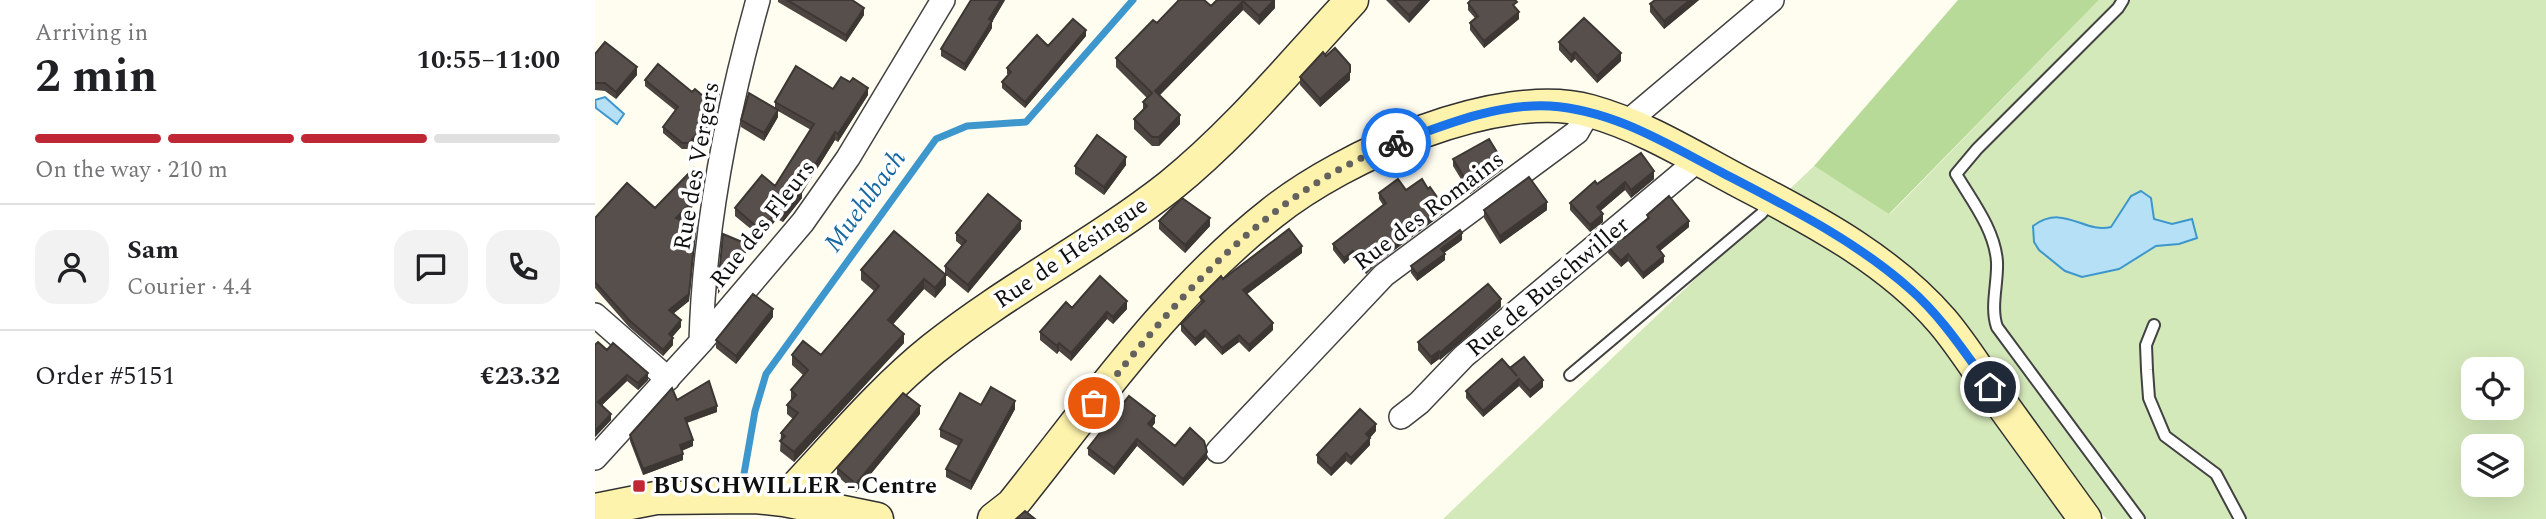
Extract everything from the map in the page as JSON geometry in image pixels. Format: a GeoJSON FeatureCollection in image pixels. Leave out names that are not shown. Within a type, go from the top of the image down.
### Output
{"type":"FeatureCollection","features":[{"type":"Feature","properties":{"kind":"street","name":"Rue des Vergers"},"geometry":{"type":"LineString","coordinates":[[701,342],[703,293],[713,204],[758,0]]}},
{"type":"Feature","properties":{"kind":"street","name":"Rue des Fleurs"},"geometry":{"type":"LineString","coordinates":[[595,458],[669,379],[803,222],[848,158],[943,0]]}},
{"type":"Feature","properties":{"kind":"street","name":"Rue de Hésingue"},"geometry":{"type":"LineString","coordinates":[[770,498],[912,366],[971,321],[1149,201],[1189,169],[1217,144],[1352,0]]}},
{"type":"Feature","properties":{"kind":"street"},"geometry":{"type":"LineString","coordinates":[[1638,130],[1772,0]]}},
{"type":"Feature","properties":{"kind":"street"},"geometry":{"type":"LineString","coordinates":[[994,519],[1012,505],[1172,308],[1222,256],[1275,210],[1354,162],[1385,147],[1444,125],[1500,110],[1546,106],[1589,111],[1638,130],[1773,199],[1870,256],[1911,289],[1942,321],[2085,519]]}},
{"type":"Feature","properties":{"kind":"street","name":"Rue des Romains"},"geometry":{"type":"LineString","coordinates":[[1218,451],[1376,281],[1577,132],[1589,111]]}},
{"type":"Feature","properties":{"kind":"street","name":"Rue de Buschwiller"},"geometry":{"type":"LineString","coordinates":[[1401,417],[1419,403],[1464,356],[1699,160]]}},
{"type":"Feature","properties":{"kind":"street"},"geometry":{"type":"LineString","coordinates":[[595,315],[669,379]]}},
{"type":"Feature","properties":{"kind":"street"},"geometry":{"type":"LineString","coordinates":[[595,510],[656,498],[770,498],[877,519]]}},
{"type":"Feature","properties":{"kind":"lane"},"geometry":{"type":"LineString","coordinates":[[2123,0],[1977,149],[1956,174],[1987,226],[1993,242],[1997,261],[1994,315],[1997,327],[2139,519]]}},
{"type":"Feature","properties":{"kind":"lane"},"geometry":{"type":"LineString","coordinates":[[1570,375],[1761,214],[1773,199]]}},
{"type":"Feature","properties":{"kind":"lane"},"geometry":{"type":"LineString","coordinates":[[2154,325],[2146,345],[2149,398],[2165,436],[2216,474],[2240,519]]}},
{"type":"Feature","properties":{"kind":"green space"},"geometry":{"type":"Polygon","coordinates":[[[1958,0],[2099,0],[1889,214],[1814,166],[1958,0]]]}},
{"type":"Feature","properties":{"kind":"green space"},"geometry":{"type":"Polygon","coordinates":[[[2099,0],[2546,0],[2546,519],[2107,519],[2101,513],[2074,519],[1443,519],[1814,166],[1890,214],[2099,0]]]}},
{"type":"Feature","properties":{"kind":"water"},"geometry":{"type":"Polygon","coordinates":[[[605,97],[624,114],[617,124],[596,108],[595,100],[605,97]]]}},
{"type":"Feature","properties":{"kind":"water"},"geometry":{"type":"Polygon","coordinates":[[[2141,191],[2151,198],[2154,219],[2172,224],[2192,219],[2197,238],[2179,244],[2156,246],[2119,269],[2082,277],[2065,271],[2039,250],[2034,242],[2033,226],[2054,217],[2092,227],[2111,227],[2131,196],[2141,191]]]}},
{"type":"Feature","properties":{"kind":"building"},"geometry":{"type":"Polygon","coordinates":[[[787,0],[852,0],[864,8],[846,35],[787,0]]]}},
{"type":"Feature","properties":{"kind":"building"},"geometry":{"type":"Polygon","coordinates":[[[971,0],[1001,0],[989,19],[992,21],[965,64],[941,49],[971,0]]]}},
{"type":"Feature","properties":{"kind":"building"},"geometry":{"type":"Polygon","coordinates":[[[1179,0],[1204,0],[1211,6],[1217,0],[1274,0],[1259,16],[1243,1],[1155,91],[1180,115],[1159,137],[1152,137],[1134,119],[1147,106],[1143,102],[1152,93],[1116,58],[1153,20],[1157,23],[1179,0]]]}},
{"type":"Feature","properties":{"kind":"building"},"geometry":{"type":"Polygon","coordinates":[[[1394,0],[1423,0],[1409,15],[1394,0]]]}},
{"type":"Feature","properties":{"kind":"building"},"geometry":{"type":"Polygon","coordinates":[[[1471,0],[1515,0],[1517,2],[1513,5],[1519,12],[1484,41],[1470,23],[1478,16],[1468,3],[1471,0]]]}},
{"type":"Feature","properties":{"kind":"building"},"geometry":{"type":"Polygon","coordinates":[[[1655,0],[1690,0],[1664,21],[1650,4],[1655,0]]]}},
{"type":"Feature","properties":{"kind":"building"},"geometry":{"type":"Polygon","coordinates":[[[1584,18],[1621,53],[1597,76],[1575,52],[1571,55],[1559,42],[1584,18]]]}},
{"type":"Feature","properties":{"kind":"building"},"geometry":{"type":"Polygon","coordinates":[[[1073,19],[1086,30],[1025,102],[1002,82],[1011,72],[1007,68],[1037,35],[1048,46],[1073,19]]]}},
{"type":"Feature","properties":{"kind":"building"},"geometry":{"type":"Polygon","coordinates":[[[605,42],[637,67],[616,92],[605,83],[595,83],[595,54],[605,42]]]}},
{"type":"Feature","properties":{"kind":"building"},"geometry":{"type":"Polygon","coordinates":[[[1335,48],[1350,65],[1350,72],[1320,99],[1300,77],[1323,52],[1326,56],[1335,48]]]}},
{"type":"Feature","properties":{"kind":"building"},"geometry":{"type":"Polygon","coordinates":[[[658,64],[692,92],[695,89],[703,96],[709,87],[719,94],[715,113],[689,143],[682,143],[663,127],[678,107],[645,80],[658,64]]]}},
{"type":"Feature","properties":{"kind":"building"},"geometry":{"type":"Polygon","coordinates":[[[796,66],[833,89],[841,77],[850,82],[853,78],[868,88],[838,134],[835,132],[800,189],[802,190],[783,214],[777,212],[764,227],[757,227],[735,208],[762,175],[775,186],[814,124],[775,102],[796,66]]]}},
{"type":"Feature","properties":{"kind":"building"},"geometry":{"type":"Polygon","coordinates":[[[749,93],[778,110],[764,133],[741,120],[749,93]]]}},
{"type":"Feature","properties":{"kind":"building"},"geometry":{"type":"Polygon","coordinates":[[[1097,135],[1126,157],[1104,187],[1075,166],[1097,135]]]}},
{"type":"Feature","properties":{"kind":"building"},"geometry":{"type":"Polygon","coordinates":[[[1489,139],[1503,162],[1470,187],[1453,159],[1489,139]]]}},
{"type":"Feature","properties":{"kind":"building"},"geometry":{"type":"Polygon","coordinates":[[[1641,153],[1654,171],[1631,190],[1625,182],[1597,207],[1603,214],[1590,225],[1570,203],[1595,181],[1597,184],[1641,153]]]}},
{"type":"Feature","properties":{"kind":"building"},"geometry":{"type":"Polygon","coordinates":[[[694,168],[703,177],[700,193],[676,218],[696,225],[689,294],[669,310],[681,320],[669,334],[673,338],[663,350],[629,320],[595,282],[595,218],[627,183],[655,208],[694,168]]]}},
{"type":"Feature","properties":{"kind":"building"},"geometry":{"type":"Polygon","coordinates":[[[1529,177],[1547,202],[1500,236],[1484,210],[1529,177]]]}},
{"type":"Feature","properties":{"kind":"building"},"geometry":{"type":"Polygon","coordinates":[[[1398,179],[1406,190],[1422,179],[1444,207],[1366,268],[1353,251],[1344,258],[1333,244],[1386,203],[1379,193],[1398,179]]]}},
{"type":"Feature","properties":{"kind":"building"},"geometry":{"type":"Polygon","coordinates":[[[988,194],[1021,221],[968,285],[945,266],[966,241],[956,233],[988,194]]]}},
{"type":"Feature","properties":{"kind":"building"},"geometry":{"type":"Polygon","coordinates":[[[1669,196],[1689,221],[1657,247],[1664,256],[1643,273],[1628,254],[1621,261],[1608,247],[1621,237],[1623,239],[1649,218],[1647,215],[1669,196]]]}},
{"type":"Feature","properties":{"kind":"building"},"geometry":{"type":"Polygon","coordinates":[[[1182,198],[1210,218],[1185,245],[1159,221],[1182,198]]]}},
{"type":"Feature","properties":{"kind":"building"},"geometry":{"type":"Polygon","coordinates":[[[1289,229],[1302,246],[1243,290],[1273,323],[1249,345],[1239,335],[1222,348],[1205,330],[1195,339],[1181,324],[1204,301],[1200,297],[1221,276],[1223,279],[1289,229]]]}},
{"type":"Feature","properties":{"kind":"building"},"geometry":{"type":"Polygon","coordinates":[[[1460,230],[1462,233],[1441,249],[1445,254],[1417,274],[1411,266],[1460,230]]]}},
{"type":"Feature","properties":{"kind":"building"},"geometry":{"type":"Polygon","coordinates":[[[894,231],[946,275],[935,288],[924,279],[888,320],[904,334],[794,452],[780,441],[785,436],[781,433],[798,413],[787,405],[796,395],[791,390],[808,370],[792,355],[803,341],[821,355],[879,286],[861,270],[894,231]]]}},
{"type":"Feature","properties":{"kind":"building"},"geometry":{"type":"Polygon","coordinates":[[[723,234],[747,244],[718,286],[723,234]]]}},
{"type":"Feature","properties":{"kind":"building"},"geometry":{"type":"Polygon","coordinates":[[[1100,276],[1127,301],[1113,317],[1107,312],[1071,353],[1040,332],[1066,302],[1072,308],[1100,276]]]}},
{"type":"Feature","properties":{"kind":"building"},"geometry":{"type":"Polygon","coordinates":[[[1488,284],[1501,299],[1440,353],[1439,351],[1431,357],[1418,342],[1488,284]]]}},
{"type":"Feature","properties":{"kind":"building"},"geometry":{"type":"Polygon","coordinates":[[[753,294],[773,309],[736,356],[716,340],[753,294]]]}},
{"type":"Feature","properties":{"kind":"building"},"geometry":{"type":"Polygon","coordinates":[[[598,342],[607,350],[613,343],[648,373],[638,383],[627,375],[598,402],[611,414],[595,431],[595,345],[598,342]]]}},
{"type":"Feature","properties":{"kind":"building"},"geometry":{"type":"Polygon","coordinates":[[[1524,357],[1543,380],[1530,391],[1519,379],[1483,411],[1466,391],[1502,359],[1517,376],[1510,368],[1524,357]]]}},
{"type":"Feature","properties":{"kind":"building"},"geometry":{"type":"Polygon","coordinates":[[[709,381],[717,406],[685,418],[693,440],[680,445],[683,454],[643,469],[630,435],[672,388],[677,400],[709,381]]]}},
{"type":"Feature","properties":{"kind":"building"},"geometry":{"type":"Polygon","coordinates":[[[991,387],[1015,401],[971,482],[946,469],[962,440],[940,429],[960,393],[981,405],[991,387]]]}},
{"type":"Feature","properties":{"kind":"building"},"geometry":{"type":"Polygon","coordinates":[[[903,393],[920,406],[856,484],[837,468],[903,393]]]}},
{"type":"Feature","properties":{"kind":"building"},"geometry":{"type":"Polygon","coordinates":[[[1129,396],[1155,416],[1148,424],[1175,446],[1190,428],[1204,441],[1207,452],[1183,479],[1137,439],[1114,468],[1088,448],[1129,396]]]}},
{"type":"Feature","properties":{"kind":"building"},"geometry":{"type":"Polygon","coordinates":[[[1360,409],[1376,424],[1366,434],[1370,438],[1351,458],[1346,453],[1331,469],[1317,455],[1360,409]]]}},
{"type":"Feature","properties":{"kind":"building"},"geometry":{"type":"Polygon","coordinates":[[[1025,511],[1035,519],[1016,519],[1025,511]]]}},
{"type":"Feature","properties":{"kind":"waterway","name":"Muehlbach"},"geometry":{"type":"LineString","coordinates":[[741,491],[755,411],[766,374],[936,139],[967,126],[1026,122],[1133,0]]}},
{"type":"Feature","properties":{"kind":"way so far"},"geometry":{"type":"LineString","coordinates":[[1094,403],[1172,308],[1249,231],[1311,186],[1396,143]]}},
{"type":"Feature","properties":{"kind":"place","name":"BUSCHWILLER - Centre"},"geometry":{"type":"Point","coordinates":[639,486]}},
{"type":"Feature","properties":{"kind":"route"},"geometry":{"type":"LineString","coordinates":[[1396,143],[1444,125],[1500,110],[1523,107],[1571,108],[1589,111],[1625,124],[1773,199],[1870,256],[1911,289],[1942,321],[1990,387]]}}]}
